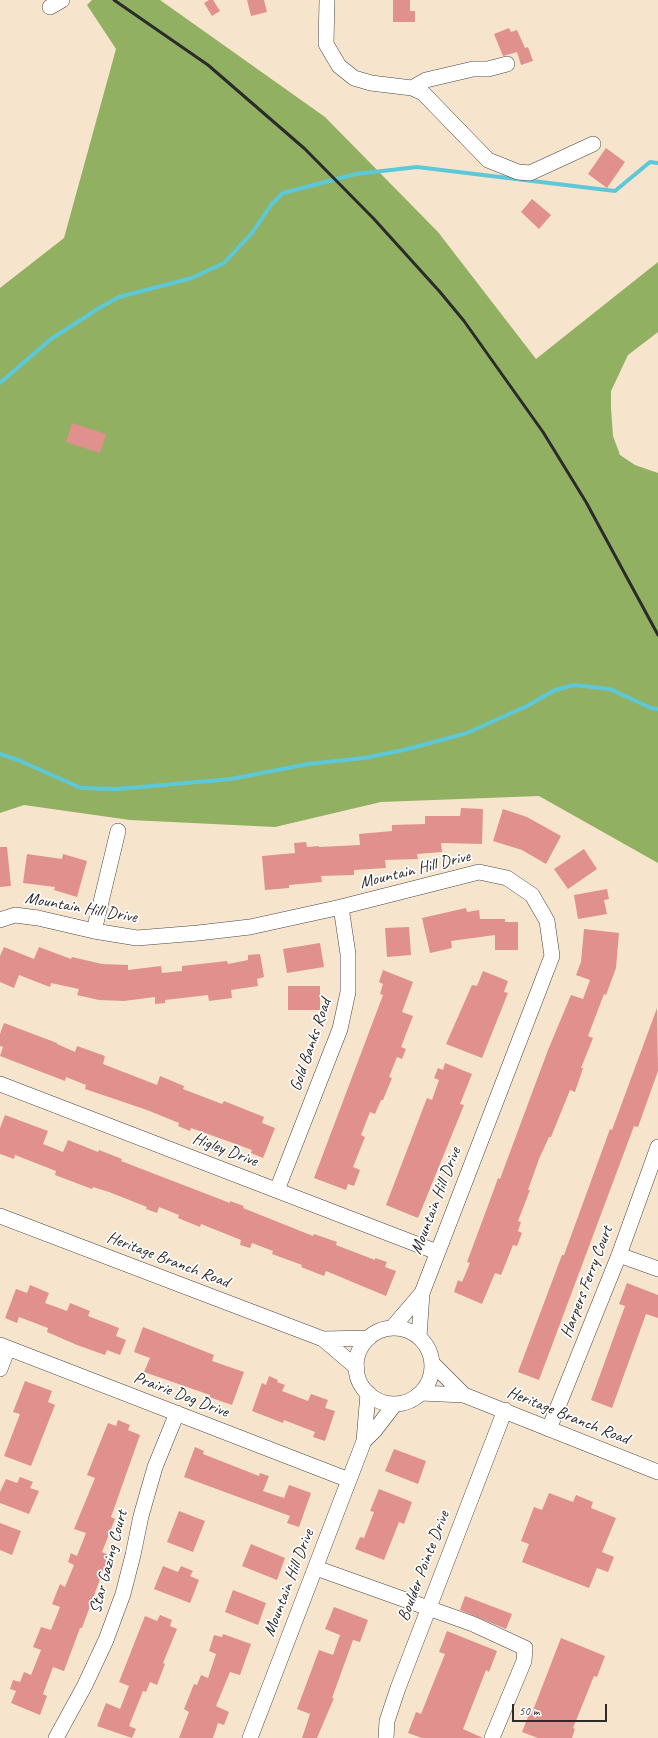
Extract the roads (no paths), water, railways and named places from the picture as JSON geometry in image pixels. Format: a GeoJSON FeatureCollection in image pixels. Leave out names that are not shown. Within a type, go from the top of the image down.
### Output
{"type":"FeatureCollection","features":[{"type":"Feature","properties":{"kind":"street"},"geometry":{"type":"LineString","coordinates":[[327,0],[326,44],[339,66],[354,78],[371,83],[412,88],[423,93],[488,160],[518,172],[530,173],[593,144]]}},
{"type":"Feature","properties":{"kind":"street"},"geometry":{"type":"LineString","coordinates":[[412,88],[426,80],[473,69],[507,64]]}},
{"type":"Feature","properties":{"kind":"street"},"geometry":{"type":"LineString","coordinates":[[94,931],[118,831]]}},
{"type":"Feature","properties":{"kind":"street","name":"Mountain Hill Drive"},"geometry":{"type":"LineString","coordinates":[[0,920],[14,915],[30,917],[94,931],[137,938],[198,933],[250,927],[341,908],[479,872],[507,878],[532,895],[547,921],[552,956],[422,1293],[419,1337]]}},
{"type":"Feature","properties":{"kind":"street","name":"Gold Banks Road"},"geometry":{"type":"LineString","coordinates":[[277,1190],[340,1029],[348,992],[348,954],[341,908]]}},
{"type":"Feature","properties":{"kind":"street","name":"Higley Drive"},"geometry":{"type":"LineString","coordinates":[[0,1084],[437,1252]]}},
{"type":"Feature","properties":{"kind":"street","name":"Harpers Ferry Court"},"geometry":{"type":"LineString","coordinates":[[549,1429],[618,1255],[658,1147]]}},
{"type":"Feature","properties":{"kind":"street","name":"Heritage Branch Road"},"geometry":{"type":"LineString","coordinates":[[0,1216],[323,1339],[357,1368]]}},
{"type":"Feature","properties":{"kind":"street"},"geometry":{"type":"LineString","coordinates":[[618,1255],[658,1269]]}},
{"type":"Feature","properties":{"kind":"street","name":"Mountain Hill Drive"},"geometry":{"type":"LineString","coordinates":[[392,1328],[422,1293]]}},
{"type":"Feature","properties":{"kind":"street"},"geometry":{"type":"LineString","coordinates":[[392,1328],[406,1330],[419,1337],[426,1344],[432,1363],[432,1374],[421,1393],[409,1401],[395,1404],[380,1401],[368,1393],[362,1386],[357,1368],[358,1357],[362,1347],[369,1338],[380,1331],[392,1328]]}},
{"type":"Feature","properties":{"kind":"street","name":"Heritage Branch Road"},"geometry":{"type":"LineString","coordinates":[[323,1339],[369,1338]]}},
{"type":"Feature","properties":{"kind":"street"},"geometry":{"type":"LineString","coordinates":[[0,1369],[4,1346]]}},
{"type":"Feature","properties":{"kind":"street","name":"Prairie Dog Drive"},"geometry":{"type":"LineString","coordinates":[[4,1346],[349,1480]]}},
{"type":"Feature","properties":{"kind":"street","name":"Heritage Branch Road"},"geometry":{"type":"LineString","coordinates":[[432,1363],[464,1395]]}},
{"type":"Feature","properties":{"kind":"street","name":"Mountain Hill Drive"},"geometry":{"type":"LineString","coordinates":[[250,1738],[364,1441],[368,1393]]}},
{"type":"Feature","properties":{"kind":"street","name":"Heritage Branch Road"},"geometry":{"type":"LineString","coordinates":[[421,1393],[464,1395],[658,1472]]}},
{"type":"Feature","properties":{"kind":"street","name":"Mountain Hill Drive"},"geometry":{"type":"LineString","coordinates":[[364,1441],[375,1430],[395,1404]]}},
{"type":"Feature","properties":{"kind":"street","name":"Boulder Pointe Drive"},"geometry":{"type":"LineString","coordinates":[[386,1738],[387,1721],[427,1609],[505,1410]]}},
{"type":"Feature","properties":{"kind":"street","name":"Star Gazing Court"},"geometry":{"type":"LineString","coordinates":[[56,1738],[85,1686],[106,1640],[123,1594],[133,1556],[140,1516],[156,1467],[177,1413]]}},
{"type":"Feature","properties":{"kind":"street"},"geometry":{"type":"LineString","coordinates":[[316,1568],[427,1609],[473,1624],[524,1648],[524,1661],[492,1738]]}},
{"type":"Feature","properties":{"kind":"waterway"},"geometry":{"type":"LineString","coordinates":[[0,383],[51,339],[119,297],[192,278],[224,263],[252,233],[271,205],[283,193],[356,174],[417,167],[615,191],[650,162],[658,163]]}},
{"type":"Feature","properties":{"kind":"waterway"},"geometry":{"type":"LineString","coordinates":[[0,754],[18,760],[81,788],[118,789],[231,779],[308,764],[364,758],[404,750],[467,733],[527,706],[555,690],[574,685],[610,689],[651,708],[658,709]]}},
{"type":"Feature","properties":{"kind":"railway"},"geometry":{"type":"LineString","coordinates":[[114,0],[208,65],[305,149],[374,219],[440,292],[464,321],[543,432],[586,502],[658,635]]}}]}
